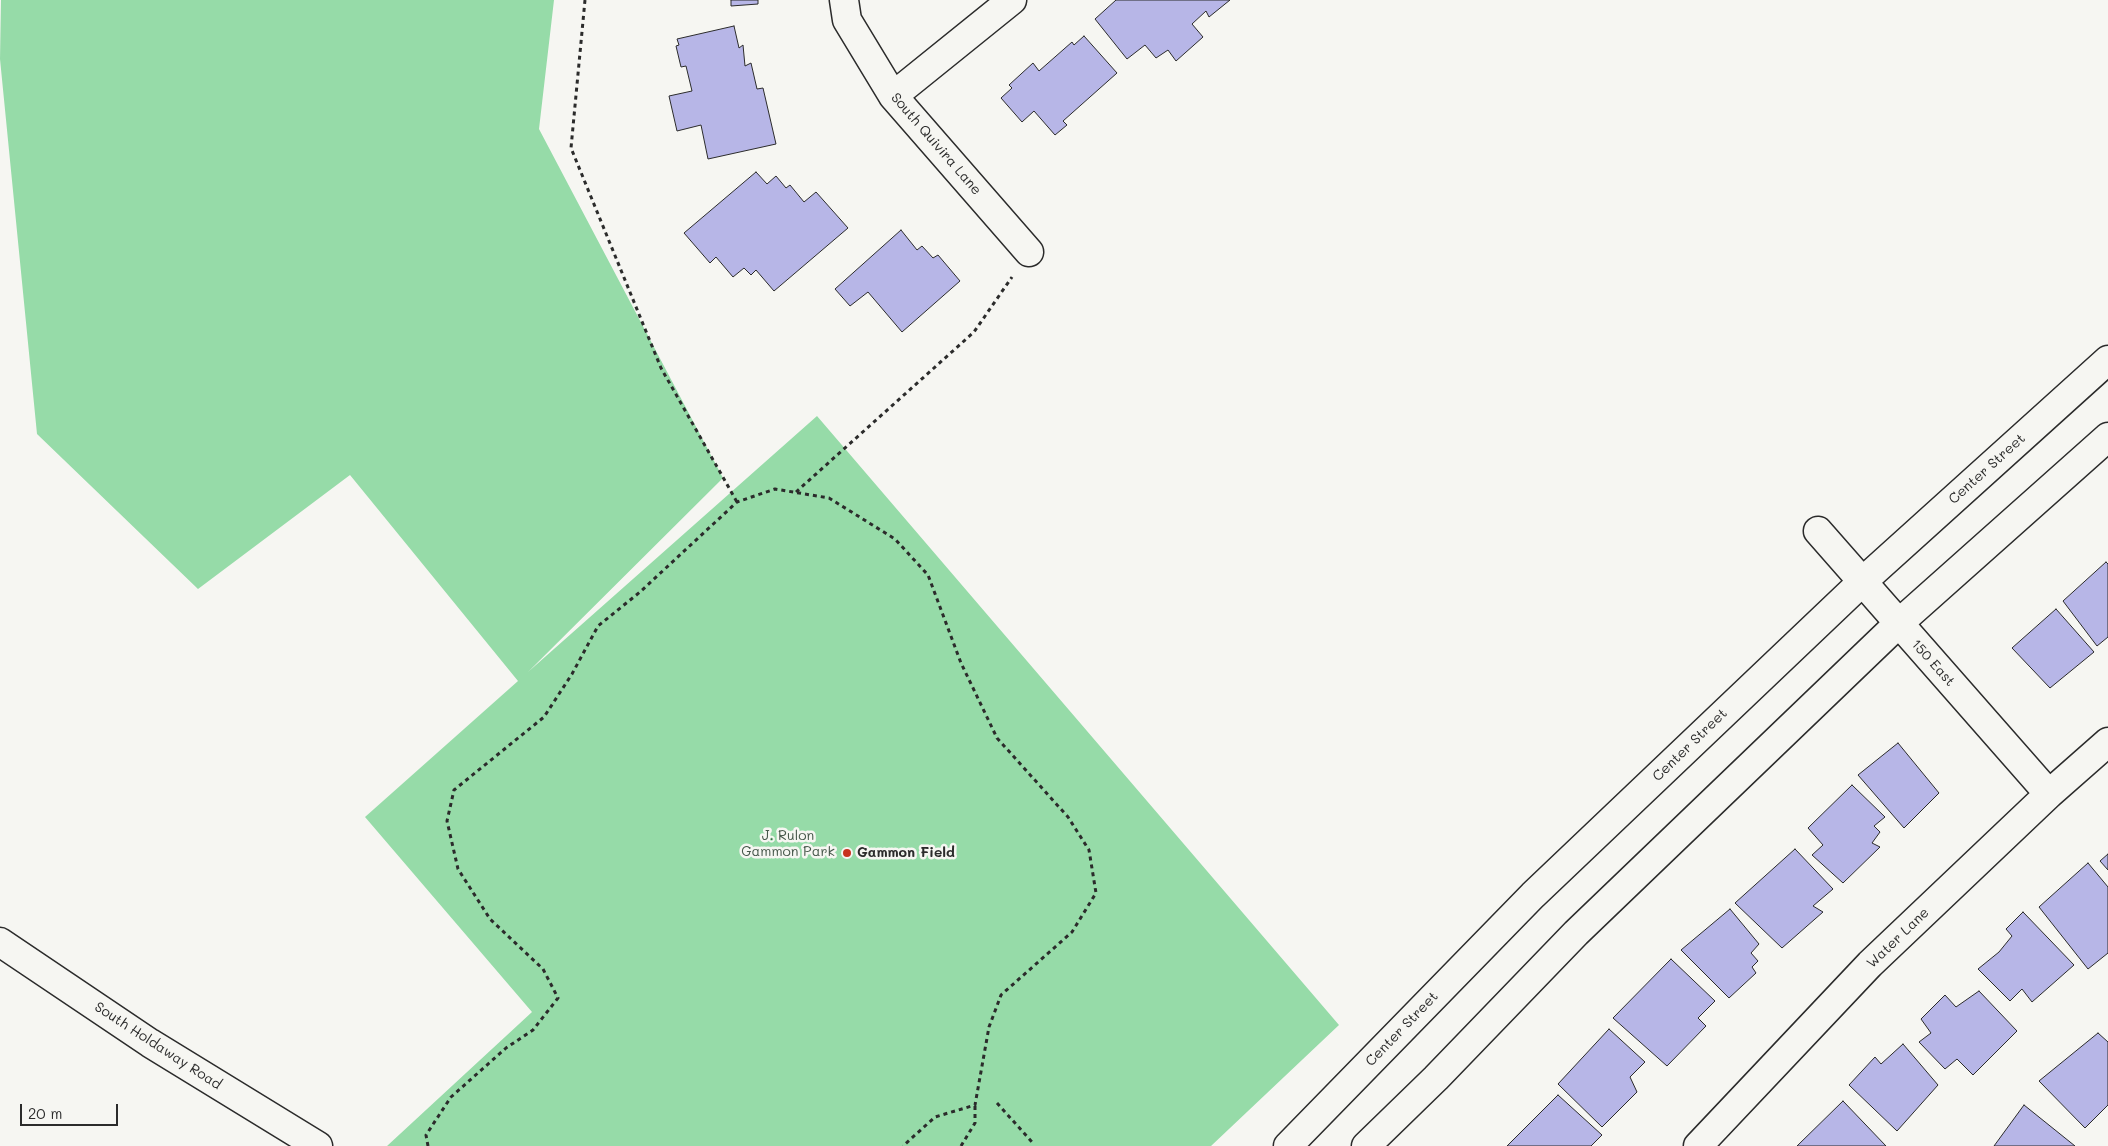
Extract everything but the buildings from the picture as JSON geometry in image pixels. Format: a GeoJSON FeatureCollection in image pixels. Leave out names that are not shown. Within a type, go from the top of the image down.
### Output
{"type":"FeatureCollection","features":[{"type":"Feature","properties":{"kind":"main road","name":"South Quivira Lane"},"geometry":{"type":"LineString","coordinates":[[844,0],[847,20],[893,96],[1029,252]]}},
{"type":"Feature","properties":{"kind":"main road"},"geometry":{"type":"LineString","coordinates":[[893,96],[1012,0]]}},
{"type":"Feature","properties":{"kind":"main road","name":"Center Street"},"geometry":{"type":"LineString","coordinates":[[1288,1146],[1532,895],[1862,582],[2108,360]]}},
{"type":"Feature","properties":{"kind":"main road"},"geometry":{"type":"LineString","coordinates":[[1366,1146],[1436,1078],[1576,933],[1898,624],[2108,437]]}},
{"type":"Feature","properties":{"kind":"main road","name":"150 East"},"geometry":{"type":"LineString","coordinates":[[1818,531],[2049,794]]}},
{"type":"Feature","properties":{"kind":"main road","name":"Water Lane"},"geometry":{"type":"LineString","coordinates":[[1698,1146],[1870,964],[2049,794],[2108,742]]}},
{"type":"Feature","properties":{"kind":"main road","name":"South Holdaway Road"},"geometry":{"type":"LineString","coordinates":[[0,942],[150,1043],[318,1146]]}},
{"type":"Feature","properties":{"kind":"path"},"geometry":{"type":"LineString","coordinates":[[585,0],[571,148],[661,368],[737,502]]}},
{"type":"Feature","properties":{"kind":"path"},"geometry":{"type":"LineString","coordinates":[[795,492],[974,332],[1029,252]]}},
{"type":"Feature","properties":{"kind":"path"},"geometry":{"type":"LineString","coordinates":[[428,1146],[426,1135],[451,1097],[506,1048],[533,1030],[558,998],[543,969],[490,920],[458,869],[447,821],[454,790],[544,717],[572,674],[598,626],[640,592],[737,502],[775,489],[829,498],[895,539],[928,575],[961,663],[997,738],[1068,817],[1089,850],[1096,893],[1072,932],[1001,995],[989,1027],[975,1105],[975,1122],[961,1146]]}},
{"type":"Feature","properties":{"kind":"path"},"geometry":{"type":"LineString","coordinates":[[997,1103],[1032,1142]]}},
{"type":"Feature","properties":{"kind":"path"},"geometry":{"type":"LineString","coordinates":[[903,1146],[935,1118],[975,1105]]}},
{"type":"Feature","properties":{"kind":"green space","name":"J. Rulon Gammon Park"},"geometry":{"type":"Polygon","coordinates":[[[1,0],[554,0],[539,129],[723,478],[528,672],[817,416],[1339,1025],[1211,1146],[387,1146],[532,1012],[365,817],[518,681],[350,475],[198,589],[37,434],[0,59],[1,0]]]}},
{"type":"Feature","properties":{"kind":"place","name":"Gammon Field"},"geometry":{"type":"Point","coordinates":[847,853]}}]}
